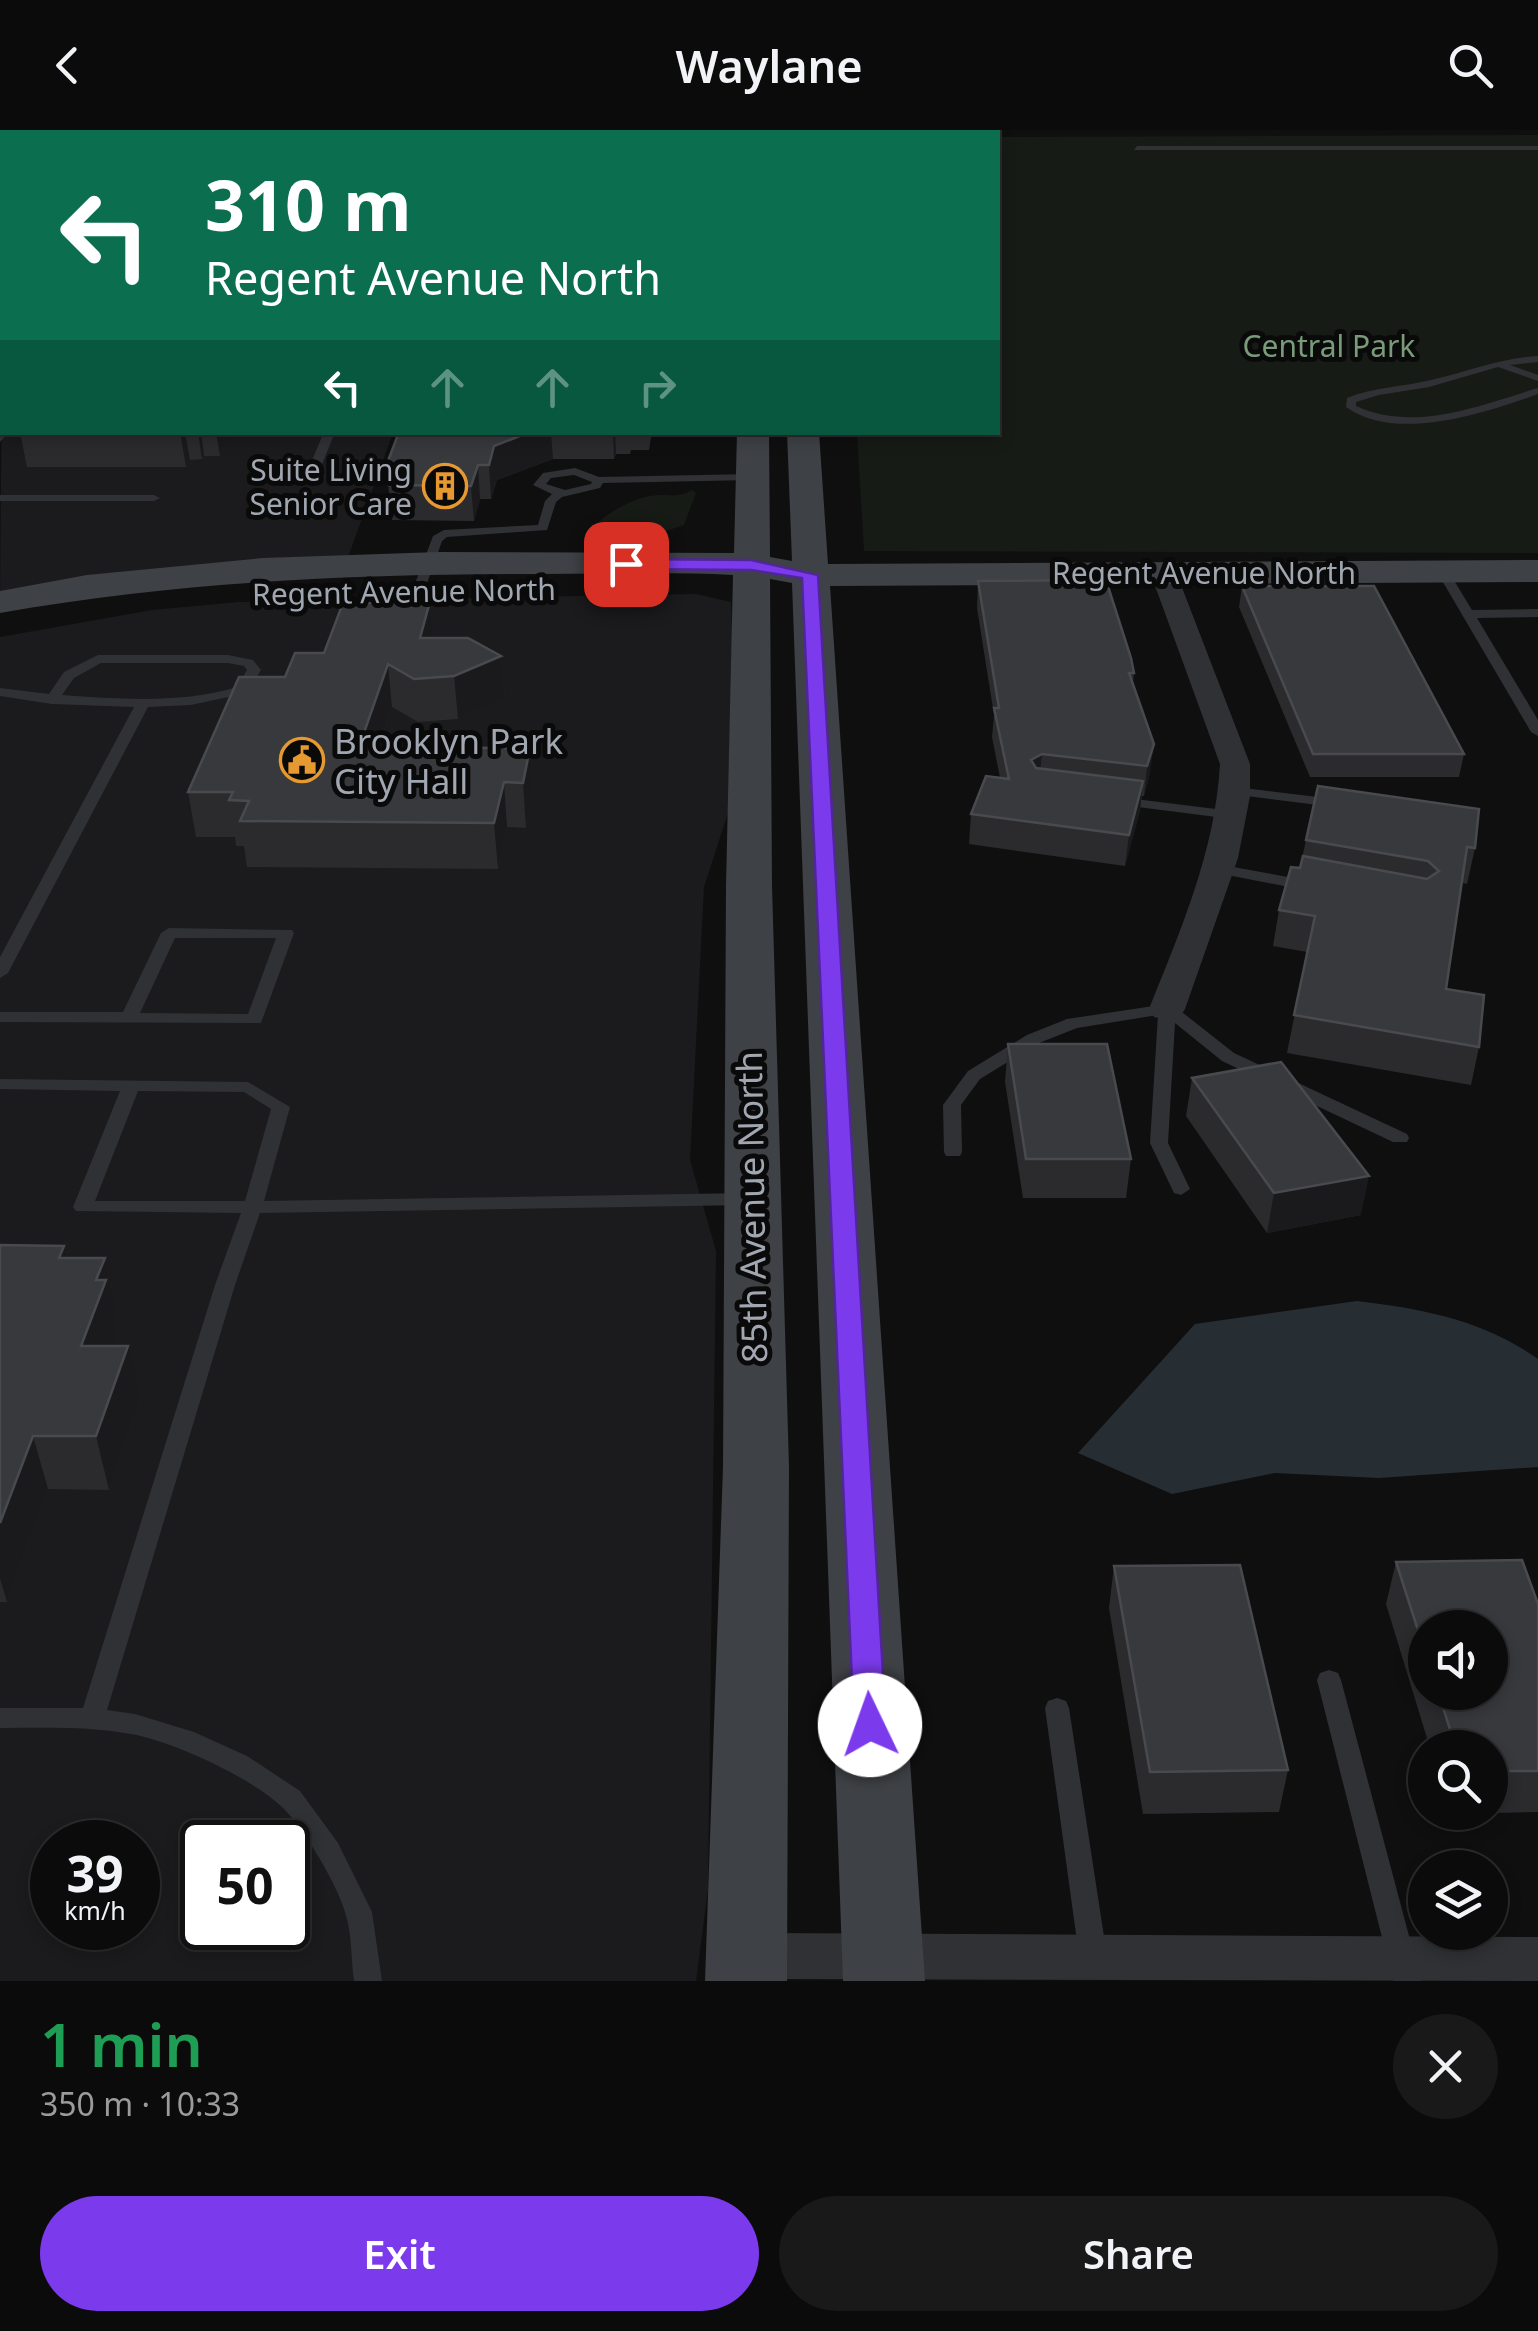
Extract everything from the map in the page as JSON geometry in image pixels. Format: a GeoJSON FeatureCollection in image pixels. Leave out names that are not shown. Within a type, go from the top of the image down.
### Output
{"type":"FeatureCollection","features":[{"type":"Feature","properties":{"kind":"main road"},"geometry":{"type":"LineString","coordinates":[[345,130],[573,130]]}},
{"type":"Feature","properties":{"kind":"main road","name":"85th Avenue North"},"geometry":{"type":"LineString","coordinates":[[752,435],[752,477],[770,575],[883,1970]]}},
{"type":"Feature","properties":{"kind":"main road","name":"85th Avenue North"},"geometry":{"type":"LineString","coordinates":[[746,1971],[756,1467],[750,1198],[770,575],[802,435]]}},
{"type":"Feature","properties":{"kind":"main road","name":"Regent Avenue North"},"geometry":{"type":"LineString","coordinates":[[0,602],[109,582],[230,569],[424,577],[1538,572]]}},
{"type":"Feature","properties":{"kind":"main road","name":"Regent Avenue North"},"geometry":{"type":"LineString","coordinates":[[0,628],[184,598],[424,577]]}},
{"type":"Feature","properties":{"kind":"street"},"geometry":{"type":"LineString","coordinates":[[1163,572],[1235,764],[1234,803],[1218,869],[1167,1009]]}},
{"type":"Feature","properties":{"kind":"street"},"geometry":{"type":"LineString","coordinates":[[746,1971],[1094,1962],[1405,1973],[1538,1964]]}},
{"type":"Feature","properties":{"kind":"lane"},"geometry":{"type":"LineString","coordinates":[[1137,148],[1538,148]]}},
{"type":"Feature","properties":{"kind":"lane"},"geometry":{"type":"LineString","coordinates":[[1538,360],[1498,364],[1425,385],[1362,395],[1351,400],[1351,407],[1381,419],[1419,418],[1472,410],[1538,391]]}},
{"type":"Feature","properties":{"kind":"lane"},"geometry":{"type":"LineString","coordinates":[[1498,364],[1538,378]]}},
{"type":"Feature","properties":{"kind":"lane"},"geometry":{"type":"LineString","coordinates":[[312,472],[329,435]]}},
{"type":"Feature","properties":{"kind":"lane"},"geometry":{"type":"LineString","coordinates":[[598,480],[590,490],[559,493],[542,488],[539,482],[547,475],[565,471],[585,472],[598,480],[752,477]]}},
{"type":"Feature","properties":{"kind":"lane"},"geometry":{"type":"LineString","coordinates":[[424,577],[437,539],[444,534],[543,528],[551,501],[559,493]]}},
{"type":"Feature","properties":{"kind":"lane"},"geometry":{"type":"LineString","coordinates":[[0,498],[154,498]]}},
{"type":"Feature","properties":{"kind":"lane"},"geometry":{"type":"LineString","coordinates":[[1443,572],[1538,732]]}},
{"type":"Feature","properties":{"kind":"lane"},"geometry":{"type":"LineString","coordinates":[[1468,614],[1538,613]]}},
{"type":"Feature","properties":{"kind":"lane"},"geometry":{"type":"LineString","coordinates":[[0,692],[52,700],[144,701],[229,696],[242,690],[254,670],[248,663],[228,659],[98,660],[69,675],[52,700]]}},
{"type":"Feature","properties":{"kind":"lane"},"geometry":{"type":"LineString","coordinates":[[0,973],[144,701]]}},
{"type":"Feature","properties":{"kind":"lane"},"geometry":{"type":"LineString","coordinates":[[1097,798],[1349,804]]}},
{"type":"Feature","properties":{"kind":"lane"},"geometry":{"type":"LineString","coordinates":[[1218,869],[1328,889]]}},
{"type":"Feature","properties":{"kind":"lane"},"geometry":{"type":"LineString","coordinates":[[0,1017],[256,1019],[286,933],[169,933],[129,1018]]}},
{"type":"Feature","properties":{"kind":"lane"},"geometry":{"type":"LineString","coordinates":[[1167,1009],[1159,1143],[1181,1189]]}},
{"type":"Feature","properties":{"kind":"lane"},"geometry":{"type":"LineString","coordinates":[[953,1152],[952,1106],[974,1075],[1033,1039],[1072,1023],[1167,1009],[1228,1057],[1400,1138]]}},
{"type":"Feature","properties":{"kind":"lane"},"geometry":{"type":"LineString","coordinates":[[0,1084],[248,1087],[281,1107],[92,1718]]}},
{"type":"Feature","properties":{"kind":"lane"},"geometry":{"type":"LineString","coordinates":[[130,1086],[83,1207],[750,1198]]}},
{"type":"Feature","properties":{"kind":"lane"},"geometry":{"type":"LineString","coordinates":[[1329,1680],[1405,1973]]}},
{"type":"Feature","properties":{"kind":"lane"},"geometry":{"type":"LineString","coordinates":[[1057,1708],[1094,1962]]}},
{"type":"Feature","properties":{"kind":"lane"},"geometry":{"type":"LineString","coordinates":[[0,1718],[92,1718],[135,1724],[185,1739],[238,1764],[291,1799],[329,1851],[359,1912],[368,1981]]}},
{"type":"Feature","properties":{"kind":"shaded area"},"geometry":{"type":"Polygon","coordinates":[[[1,435],[392,435],[347,560],[0,597],[1,435]]]}},
{"type":"Feature","properties":{"kind":"shaded area"},"geometry":{"type":"Polygon","coordinates":[[[696,594],[731,602],[737,785],[704,887],[690,1160],[716,1251],[708,1890],[696,1981],[0,1981],[0,637],[152,610],[238,602],[696,594]]]}},
{"type":"Feature","properties":{"kind":"shaded area"},"geometry":{"type":"Polygon","coordinates":[[[1357,1301],[1452,1318],[1496,1335],[1538,1359],[1538,1467],[1379,1478],[1275,1473],[1172,1494],[1078,1453],[1195,1324],[1357,1301]]]}},
{"type":"Feature","properties":{"kind":"green space","name":"Central Park"},"geometry":{"type":"Polygon","coordinates":[[[1538,135],[1538,553],[864,551],[857,435],[1000,435],[1000,137],[1538,135]]]}},
{"type":"Feature","properties":{"kind":"green space"},"geometry":{"type":"Polygon","coordinates":[[[692,490],[696,493],[684,525],[626,538],[615,536],[598,523],[637,500],[692,490]]]}},
{"type":"Feature","properties":{"kind":"building"},"geometry":{"type":"Polygon","coordinates":[[[398,435],[522,435],[494,446],[489,465],[478,465],[471,486],[389,485],[396,466],[386,466],[398,435]]]}},
{"type":"Feature","properties":{"kind":"building"},"geometry":{"type":"Polygon","coordinates":[[[1106,580],[1131,658],[1134,673],[1129,673],[1154,744],[1147,766],[1042,754],[1031,760],[1036,768],[1143,781],[1129,835],[971,814],[986,776],[1009,779],[994,708],[999,708],[978,581],[1106,580]]]}},
{"type":"Feature","properties":{"kind":"building"},"geometry":{"type":"Polygon","coordinates":[[[1242,586],[1374,586],[1464,754],[1313,754],[1242,586]]]}},
{"type":"Feature","properties":{"kind":"building"},"geometry":{"type":"Polygon","coordinates":[[[343,603],[429,605],[420,638],[468,638],[501,656],[454,676],[414,679],[388,664],[359,747],[530,748],[523,783],[504,782],[494,823],[240,821],[249,801],[229,800],[233,792],[188,792],[239,677],[285,677],[295,653],[324,653],[343,603]]]}},
{"type":"Feature","properties":{"kind":"building"},"geometry":{"type":"Polygon","coordinates":[[[1318,786],[1479,809],[1475,848],[1467,847],[1446,989],[1484,995],[1479,1047],[1294,1015],[1315,916],[1279,910],[1291,867],[1300,868],[1303,856],[1427,879],[1439,871],[1428,861],[1306,840],[1318,786]]]}},
{"type":"Feature","properties":{"kind":"building"},"geometry":{"type":"Polygon","coordinates":[[[1008,1044],[1107,1044],[1131,1159],[1026,1159],[1008,1044]]]}},
{"type":"Feature","properties":{"kind":"building"},"geometry":{"type":"Polygon","coordinates":[[[1281,1062],[1369,1176],[1274,1193],[1192,1078],[1281,1062]]]}},
{"type":"Feature","properties":{"kind":"building"},"geometry":{"type":"Polygon","coordinates":[[[0,1245],[64,1246],[59,1258],[105,1258],[96,1280],[106,1280],[81,1346],[128,1346],[96,1436],[33,1436],[0,1523],[0,1245]]]}},
{"type":"Feature","properties":{"kind":"building"},"geometry":{"type":"Polygon","coordinates":[[[1522,1560],[1538,1604],[1538,1771],[1508,1771],[1508,1730],[1450,1730],[1444,1710],[1508,1710],[1508,1610],[1411,1610],[1396,1562],[1522,1560]]]}},
{"type":"Feature","properties":{"kind":"building"},"geometry":{"type":"Polygon","coordinates":[[[1240,1565],[1288,1770],[1150,1772],[1114,1566],[1240,1565]]]}},
{"type":"Feature","properties":{"kind":"place","name":"Suite Living Senior Care"},"geometry":{"type":"Point","coordinates":[445,486]}},
{"type":"Feature","properties":{"kind":"place","name":"Brooklyn Park City Hall"},"geometry":{"type":"Point","coordinates":[302,760]}},
{"type":"Feature","properties":{"kind":"route"},"geometry":{"type":"LineString","coordinates":[[626,564],[751,565],[810,575],[870,1725]]}}]}
